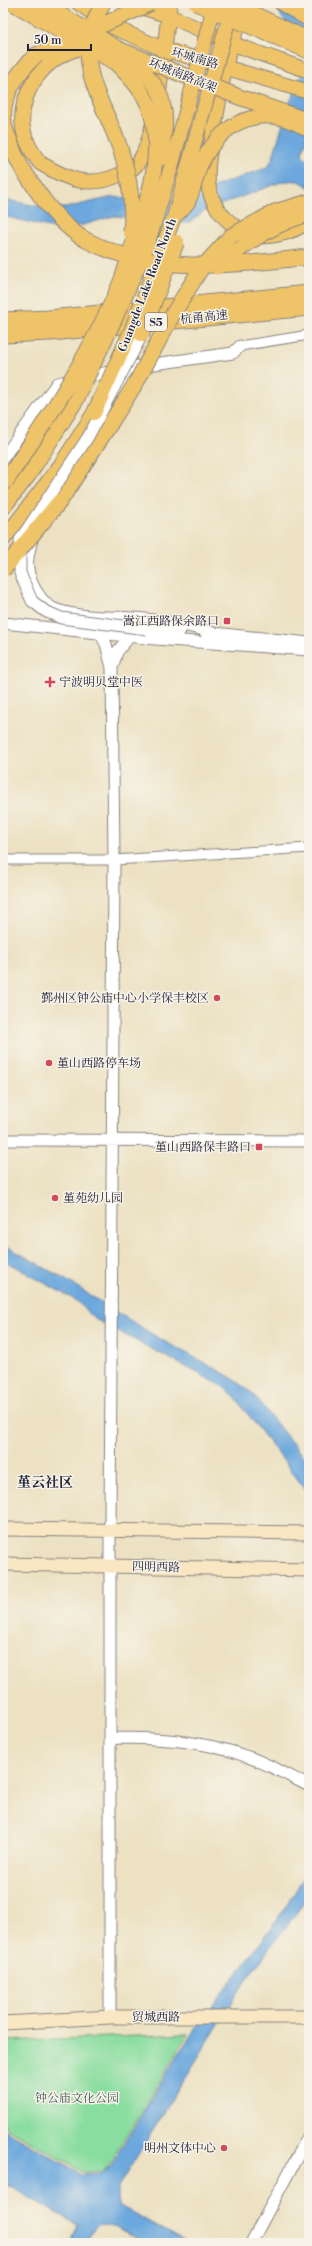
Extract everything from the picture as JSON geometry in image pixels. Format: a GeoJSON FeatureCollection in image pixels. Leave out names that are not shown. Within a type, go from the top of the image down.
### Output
{"type":"FeatureCollection","features":[{"type":"Feature","properties":{"kind":"highway"},"geometry":{"type":"LineString","coordinates":[[3,485],[45,423],[80,364],[121,281],[149,198],[156,152],[151,111],[142,91],[116,63],[13,3]]}},
{"type":"Feature","properties":{"kind":"highway","name":"环城南路高架"},"geometry":{"type":"LineString","coordinates":[[42,3],[120,50],[239,97],[309,121]]}},
{"type":"Feature","properties":{"kind":"highway"},"geometry":{"type":"LineString","coordinates":[[103,3],[94,19],[89,39],[88,56],[92,82],[120,148],[131,193],[133,213],[125,266]]}},
{"type":"Feature","properties":{"kind":"highway"},"geometry":{"type":"LineString","coordinates":[[151,3],[36,55],[22,68],[10,87],[4,123],[16,159],[46,206],[85,240],[116,252],[173,265],[245,264],[309,257]]}},
{"type":"Feature","properties":{"kind":"highway"},"geometry":{"type":"LineString","coordinates":[[196,3],[309,51]]}},
{"type":"Feature","properties":{"kind":"highway"},"geometry":{"type":"LineString","coordinates":[[231,3],[309,40]]}},
{"type":"Feature","properties":{"kind":"highway"},"geometry":{"type":"LineString","coordinates":[[282,3],[309,19]]}},
{"type":"Feature","properties":{"kind":"highway"},"geometry":{"type":"LineString","coordinates":[[3,570],[60,501],[137,382],[157,343],[200,270],[231,236],[275,212],[309,202]]}},
{"type":"Feature","properties":{"kind":"highway"},"geometry":{"type":"LineString","coordinates":[[157,343],[208,274],[239,248],[272,228],[309,214]]}},
{"type":"Feature","properties":{"kind":"highway","name":"杭甬高速"},"geometry":{"type":"LineString","coordinates":[[3,321],[57,318],[309,294]]}},
{"type":"Feature","properties":{"kind":"highway","name":"杭甬高速"},"geometry":{"type":"LineString","coordinates":[[3,334],[50,332],[309,307]]}},
{"type":"Feature","properties":{"kind":"main road","name":"环城南路"},"geometry":{"type":"LineString","coordinates":[[78,3],[113,28],[163,49],[303,91]]}},
{"type":"Feature","properties":{"kind":"main road","name":"环城南路"},"geometry":{"type":"LineString","coordinates":[[128,3],[169,9],[233,44],[308,70]]}},
{"type":"Feature","properties":{"kind":"main road","name":"Guangde Lake Road North"},"geometry":{"type":"LineString","coordinates":[[3,508],[30,476],[76,401],[116,319],[147,246],[172,164],[215,3]]}},
{"type":"Feature","properties":{"kind":"main road","name":"Guangde Lake Road North"},"geometry":{"type":"LineString","coordinates":[[3,540],[60,466],[94,412],[131,331],[174,217],[231,3]]}},
{"type":"Feature","properties":{"kind":"main road"},"geometry":{"type":"LineString","coordinates":[[244,3],[225,67],[208,157],[208,182],[211,194],[224,218],[232,226],[249,234],[271,236],[297,229],[309,221]]}},
{"type":"Feature","properties":{"kind":"main road"},"geometry":{"type":"LineString","coordinates":[[147,246],[165,121],[163,104],[153,81],[136,66],[120,55],[100,48],[80,50],[61,56],[41,71],[28,91],[22,112],[25,135],[29,147],[40,163],[62,176],[75,181],[90,182],[110,178],[133,168],[146,147],[158,106],[163,49],[169,9]]}},
{"type":"Feature","properties":{"kind":"main road"},"geometry":{"type":"LineString","coordinates":[[142,335],[177,242],[174,217],[189,201],[202,162],[218,140],[227,131],[253,116],[277,115],[297,122],[309,130]]}},
{"type":"Feature","properties":{"kind":"main road"},"geometry":{"type":"LineString","coordinates":[[3,1529],[110,1532],[309,1533]]}},
{"type":"Feature","properties":{"kind":"main road","name":"四明西路"},"geometry":{"type":"LineString","coordinates":[[3,1564],[309,1570]]}},
{"type":"Feature","properties":{"kind":"main road","name":"贸城西路"},"geometry":{"type":"LineString","coordinates":[[3,2023],[110,2017],[309,2017]]}},
{"type":"Feature","properties":{"kind":"street"},"geometry":{"type":"LineString","coordinates":[[142,335],[88,437],[20,540],[20,573],[32,600],[45,611],[61,618],[147,629],[211,632],[309,643]]}},
{"type":"Feature","properties":{"kind":"street"},"geometry":{"type":"LineString","coordinates":[[3,458],[57,383],[137,366],[234,353],[240,346],[309,335]]}},
{"type":"Feature","properties":{"kind":"street"},"geometry":{"type":"LineString","coordinates":[[137,366],[33,534],[28,556],[28,570],[34,586],[42,600],[56,610],[81,614],[147,619],[194,627],[211,632]]}},
{"type":"Feature","properties":{"kind":"street"},"geometry":{"type":"LineString","coordinates":[[3,623],[130,636],[309,650]]}},
{"type":"Feature","properties":{"kind":"street"},"geometry":{"type":"LineString","coordinates":[[100,633],[106,644],[112,668],[114,860],[110,1532],[110,2017]]}},
{"type":"Feature","properties":{"kind":"street"},"geometry":{"type":"LineString","coordinates":[[112,668],[117,652],[130,636]]}},
{"type":"Feature","properties":{"kind":"street"},"geometry":{"type":"LineString","coordinates":[[3,860],[114,860],[309,848]]}},
{"type":"Feature","properties":{"kind":"street"},"geometry":{"type":"LineString","coordinates":[[3,1140],[309,1141]]}},
{"type":"Feature","properties":{"kind":"street"},"geometry":{"type":"LineString","coordinates":[[110,1738],[163,1738],[205,1744],[249,1757],[309,1786]]}},
{"type":"Feature","properties":{"kind":"street"},"geometry":{"type":"LineString","coordinates":[[251,2243],[309,2135]]}},
{"type":"Feature","properties":{"kind":"green space","name":"钟公庙文化公园"},"geometry":{"type":"Polygon","coordinates":[[[188,2034],[107,2168],[102,2171],[84,2172],[3,2126],[3,2041],[188,2034]]]}},
{"type":"Feature","properties":{"kind":"water"},"geometry":{"type":"Polygon","coordinates":[[[277,6],[309,26],[309,128],[302,154],[309,161],[309,188],[303,183],[296,181],[281,182],[204,211],[192,221],[185,223],[114,216],[83,225],[57,229],[3,216],[3,199],[36,206],[65,208],[113,197],[189,204],[202,191],[266,168],[272,160],[288,107],[308,59],[308,54],[281,16],[277,6]]]}},
{"type":"Feature","properties":{"kind":"water"},"geometry":{"type":"Polygon","coordinates":[[[3,1244],[66,1280],[160,1339],[229,1376],[252,1393],[309,1464],[309,1494],[233,1395],[222,1386],[93,1318],[77,1301],[3,1260],[3,1244]]]}},
{"type":"Feature","properties":{"kind":"water"},"geometry":{"type":"Polygon","coordinates":[[[309,1867],[309,1896],[246,1980],[118,2187],[118,2200],[120,2206],[188,2243],[145,2243],[114,2226],[99,2224],[90,2233],[84,2243],[71,2243],[78,2225],[3,2183],[3,2129],[82,2174],[102,2173],[110,2167],[189,2038],[282,1912],[309,1867]]]}},
{"type":"Feature","properties":{"kind":"place","name":"嵩江西路保余路口"},"geometry":{"type":"Point","coordinates":[227,621]}},
{"type":"Feature","properties":{"kind":"place","name":"宁波明贝堂中医"},"geometry":{"type":"Point","coordinates":[50,682]}},
{"type":"Feature","properties":{"kind":"place","name":"鄞州区钟公庙中心小学保丰校区"},"geometry":{"type":"Point","coordinates":[217,998]}},
{"type":"Feature","properties":{"kind":"place","name":"堇山西路停车场"},"geometry":{"type":"Point","coordinates":[49,1063]}},
{"type":"Feature","properties":{"kind":"place","name":"堇山西路保丰路口"},"geometry":{"type":"Point","coordinates":[259,1147]}},
{"type":"Feature","properties":{"kind":"place","name":"堇苑幼儿园"},"geometry":{"type":"Point","coordinates":[55,1198]}},
{"type":"Feature","properties":{"kind":"place","name":"明州文体中心"},"geometry":{"type":"Point","coordinates":[224,2148]}},
{"type":"Feature","properties":{"kind":"district","name":"堇云社区"},"geometry":{"type":"Point","coordinates":[45,1482]}}]}
